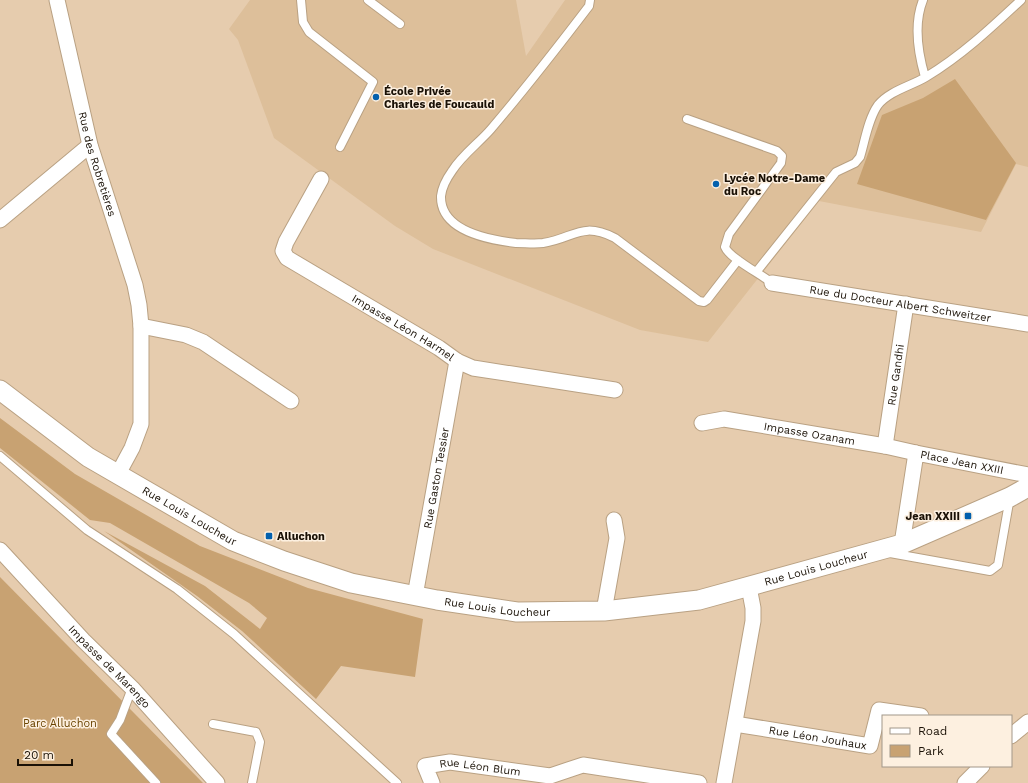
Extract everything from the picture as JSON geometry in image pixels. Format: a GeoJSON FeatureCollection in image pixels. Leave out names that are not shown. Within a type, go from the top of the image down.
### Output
{"type":"FeatureCollection","features":[{"type":"Feature","properties":{"kind":"street","name":"Rue des Robretières"},"geometry":{"type":"LineString","coordinates":[[57,0],[90,145],[135,285],[139,305],[141,326],[141,424],[132,448],[118,474]]}},
{"type":"Feature","properties":{"kind":"street"},"geometry":{"type":"LineString","coordinates":[[0,220],[90,145]]}},
{"type":"Feature","properties":{"kind":"street","name":"Impasse Léon Harmel"},"geometry":{"type":"LineString","coordinates":[[321,179],[282,251],[287,258],[439,348],[457,361],[473,368],[615,390]]}},
{"type":"Feature","properties":{"kind":"street","name":"Rue du Docteur Albert Schweitzer"},"geometry":{"type":"LineString","coordinates":[[772,283],[1028,324]]}},
{"type":"Feature","properties":{"kind":"street","name":"Rue Gandhi"},"geometry":{"type":"LineString","coordinates":[[885,446],[906,304]]}},
{"type":"Feature","properties":{"kind":"street"},"geometry":{"type":"LineString","coordinates":[[141,326],[186,335],[203,342],[291,401]]}},
{"type":"Feature","properties":{"kind":"street","name":"Rue Gaston Tessier"},"geometry":{"type":"LineString","coordinates":[[415,596],[457,361]]}},
{"type":"Feature","properties":{"kind":"street","name":"Rue Louis Loucheur"},"geometry":{"type":"LineString","coordinates":[[0,390],[88,457],[233,541],[284,562],[351,583],[415,596],[517,612],[604,611],[700,600],[902,544],[1010,497],[1028,487]]}},
{"type":"Feature","properties":{"kind":"street","name":"Impasse Ozanam"},"geometry":{"type":"LineString","coordinates":[[702,423],[724,419],[885,446],[916,453]]}},
{"type":"Feature","properties":{"kind":"street","name":"Place Jean XXIII"},"geometry":{"type":"LineString","coordinates":[[902,544],[916,453],[1028,475]]}},
{"type":"Feature","properties":{"kind":"street"},"geometry":{"type":"LineString","coordinates":[[604,611],[617,538],[614,520]]}},
{"type":"Feature","properties":{"kind":"street","name":"Impasse de Marengo"},"geometry":{"type":"LineString","coordinates":[[0,550],[83,640],[132,688],[218,783]]}},
{"type":"Feature","properties":{"kind":"street"},"geometry":{"type":"LineString","coordinates":[[724,783],[753,621],[753,608],[749,587]]}},
{"type":"Feature","properties":{"kind":"street","name":"Rue Léon Jouhaux"},"geometry":{"type":"LineString","coordinates":[[735,724],[870,746],[879,710],[913,715]]}},
{"type":"Feature","properties":{"kind":"street","name":"Rue Léon Blum"},"geometry":{"type":"LineString","coordinates":[[432,783],[425,766],[450,762],[550,776],[583,765],[699,783]]}},
{"type":"Feature","properties":{"kind":"street"},"geometry":{"type":"LineString","coordinates":[[965,783],[981,767]]}},
{"type":"Feature","properties":{"kind":"lane"},"geometry":{"type":"LineString","coordinates":[[301,0],[303,22],[309,32],[374,82],[340,147]]}},
{"type":"Feature","properties":{"kind":"lane"},"geometry":{"type":"LineString","coordinates":[[368,0],[400,24]]}},
{"type":"Feature","properties":{"kind":"lane"},"geometry":{"type":"LineString","coordinates":[[590,0],[589,6],[542,67],[490,130],[452,170],[443,185],[441,195],[445,212],[467,232],[496,241],[543,243],[582,230],[600,231],[616,238],[699,301],[704,302],[708,300],[738,260]]}},
{"type":"Feature","properties":{"kind":"lane"},"geometry":{"type":"LineString","coordinates":[[923,0],[920,8],[917,31],[920,62],[926,77]]}},
{"type":"Feature","properties":{"kind":"lane"},"geometry":{"type":"LineString","coordinates":[[757,272],[836,172],[855,163],[860,157],[875,111],[880,104],[887,98],[926,77],[975,43],[1021,0]]}},
{"type":"Feature","properties":{"kind":"lane"},"geometry":{"type":"LineString","coordinates":[[687,119],[777,151],[782,156],[781,163],[729,234],[725,247],[731,256],[772,283]]}},
{"type":"Feature","properties":{"kind":"lane"},"geometry":{"type":"LineString","coordinates":[[0,456],[88,530],[177,589],[234,634],[397,783]]}},
{"type":"Feature","properties":{"kind":"lane"},"geometry":{"type":"LineString","coordinates":[[879,551],[990,571],[998,566],[1010,497]]}},
{"type":"Feature","properties":{"kind":"lane"},"geometry":{"type":"LineString","coordinates":[[132,688],[120,720],[111,734],[156,783]]}},
{"type":"Feature","properties":{"kind":"lane"},"geometry":{"type":"LineString","coordinates":[[213,724],[256,732],[260,742],[252,783]]}},
{"type":"Feature","properties":{"kind":"shaded area","name":"Lycée Notre-Dame du Roc"},"geometry":{"type":"Polygon","coordinates":[[[250,0],[516,0],[526,56],[565,0],[1028,0],[1028,167],[1016,164],[981,232],[819,201],[708,342],[640,330],[433,249],[395,226],[274,138],[238,40],[229,29],[250,0]]]}},
{"type":"Feature","properties":{"kind":"green space"},"geometry":{"type":"Polygon","coordinates":[[[955,79],[1016,163],[986,220],[857,184],[882,115],[923,98],[955,79]]]}},
{"type":"Feature","properties":{"kind":"green space"},"geometry":{"type":"Polygon","coordinates":[[[0,418],[75,474],[200,546],[308,588],[423,619],[415,677],[341,666],[316,699],[242,631],[197,596],[104,531],[205,586],[260,629],[267,618],[249,603],[110,523],[90,520],[0,448],[0,418]]]}},
{"type":"Feature","properties":{"kind":"green space","name":"Parc Alluchon"},"geometry":{"type":"Polygon","coordinates":[[[0,577],[203,783],[0,783],[0,577]]]}},
{"type":"Feature","properties":{"kind":"place","name":"École Privée Charles de Foucauld"},"geometry":{"type":"Point","coordinates":[376,97]}},
{"type":"Feature","properties":{"kind":"place","name":"Lycée Notre-Dame du Roc"},"geometry":{"type":"Point","coordinates":[716,184]}},
{"type":"Feature","properties":{"kind":"place","name":"Jean XXIII"},"geometry":{"type":"Point","coordinates":[968,516]}},
{"type":"Feature","properties":{"kind":"place","name":"Alluchon"},"geometry":{"type":"Point","coordinates":[269,536]}}]}
